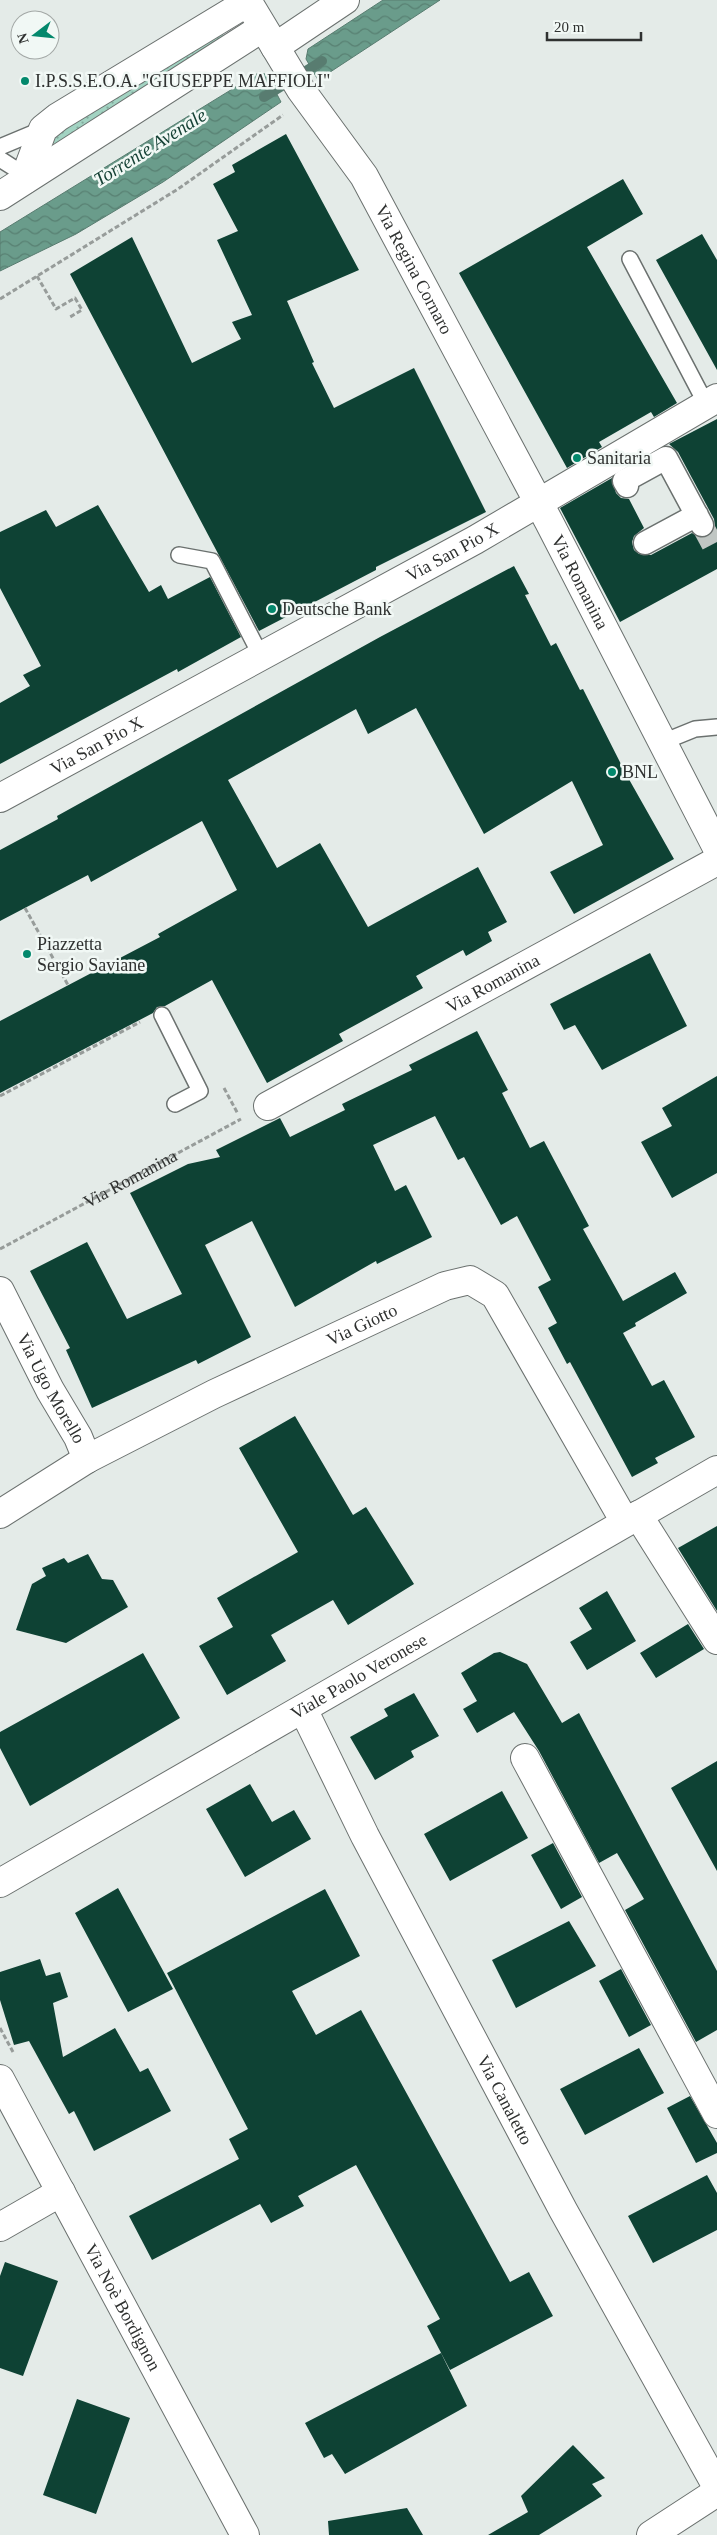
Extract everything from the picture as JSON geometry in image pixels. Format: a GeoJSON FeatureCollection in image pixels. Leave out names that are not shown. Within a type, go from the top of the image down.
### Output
{"type":"FeatureCollection","features":[{"type":"Feature","properties":{"kind":"street"},"geometry":{"type":"LineString","coordinates":[[0,196],[61,156],[345,0]]}},
{"type":"Feature","properties":{"kind":"street","name":"Via Regina Cornaro"},"geometry":{"type":"LineString","coordinates":[[41,135],[58,118],[248,2],[267,43],[364,176],[538,503]]}},
{"type":"Feature","properties":{"kind":"street"},"geometry":{"type":"LineString","coordinates":[[41,135],[44,154],[61,156]]}},
{"type":"Feature","properties":{"kind":"street"},"geometry":{"type":"LineString","coordinates":[[24,180],[41,135]]}},
{"type":"Feature","properties":{"kind":"street","name":"Via San Pio X"},"geometry":{"type":"LineString","coordinates":[[0,798],[262,658],[538,503],[712,401]]}},
{"type":"Feature","properties":{"kind":"street"},"geometry":{"type":"LineString","coordinates":[[627,486],[624,481],[666,458],[699,520],[645,543]]}},
{"type":"Feature","properties":{"kind":"street","name":"Via Romanina"},"geometry":{"type":"LineString","coordinates":[[538,503],[717,848]]}},
{"type":"Feature","properties":{"kind":"street","name":"Via Romanina"},"geometry":{"type":"LineString","coordinates":[[258,1112],[717,861]]}},
{"type":"Feature","properties":{"kind":"street","name":"Via Giotto"},"geometry":{"type":"LineString","coordinates":[[0,1514],[86,1459],[214,1394],[445,1286],[470,1280],[495,1295],[631,1519],[717,1640]]}},
{"type":"Feature","properties":{"kind":"street","name":"Via Ugo Morello"},"geometry":{"type":"LineString","coordinates":[[0,1291],[50,1390],[78,1437],[86,1459]]}},
{"type":"Feature","properties":{"kind":"street","name":"Viale Paolo Veronese"},"geometry":{"type":"LineString","coordinates":[[0,1883],[717,1470]]}},
{"type":"Feature","properties":{"kind":"street","name":"Via Canaletto"},"geometry":{"type":"LineString","coordinates":[[303,1709],[365,1836],[563,2210],[716,2492]]}},
{"type":"Feature","properties":{"kind":"street"},"geometry":{"type":"LineString","coordinates":[[525,1758],[717,2114]]}},
{"type":"Feature","properties":{"kind":"street","name":"Via Noè Bordignon"},"geometry":{"type":"LineString","coordinates":[[0,2079],[246,2535]]}},
{"type":"Feature","properties":{"kind":"street"},"geometry":{"type":"LineString","coordinates":[[0,2227],[61,2192]]}},
{"type":"Feature","properties":{"kind":"street"},"geometry":{"type":"LineString","coordinates":[[651,2535],[716,2492]]}},
{"type":"Feature","properties":{"kind":"lane"},"geometry":{"type":"LineString","coordinates":[[0,147],[41,135]]}},
{"type":"Feature","properties":{"kind":"lane"},"geometry":{"type":"LineString","coordinates":[[0,159],[14,168],[24,180]]}},
{"type":"Feature","properties":{"kind":"lane"},"geometry":{"type":"LineString","coordinates":[[630,260],[712,401]]}},
{"type":"Feature","properties":{"kind":"lane"},"geometry":{"type":"LineString","coordinates":[[179,555],[212,561],[262,658]]}},
{"type":"Feature","properties":{"kind":"lane"},"geometry":{"type":"LineString","coordinates":[[663,742],[695,729],[717,726]]}},
{"type":"Feature","properties":{"kind":"lane"},"geometry":{"type":"LineString","coordinates":[[162,1015],[200,1091],[175,1104]]}},
{"type":"Feature","properties":{"kind":"path"},"geometry":{"type":"LineString","coordinates":[[0,299],[178,189],[305,95]]}},
{"type":"Feature","properties":{"kind":"path"},"geometry":{"type":"LineString","coordinates":[[37,276],[56,309],[75,298],[82,310],[70,317]]}},
{"type":"Feature","properties":{"kind":"path"},"geometry":{"type":"LineString","coordinates":[[25,908],[68,985]]}},
{"type":"Feature","properties":{"kind":"path"},"geometry":{"type":"LineString","coordinates":[[0,1096],[146,1019]]}},
{"type":"Feature","properties":{"kind":"path"},"geometry":{"type":"LineString","coordinates":[[223,1085],[240,1119]]}},
{"type":"Feature","properties":{"kind":"path","name":"Via Romanina"},"geometry":{"type":"LineString","coordinates":[[0,1249],[240,1119],[258,1112]]}},
{"type":"Feature","properties":{"kind":"shaded area"},"geometry":{"type":"Polygon","coordinates":[[[223,34],[225,37],[71,138],[52,144],[50,141],[63,126],[207,38],[223,34]]]}},
{"type":"Feature","properties":{"kind":"water"},"geometry":{"type":"Polygon","coordinates":[[[383,0],[440,0],[318,80],[306,59],[308,49],[383,0]]]}},
{"type":"Feature","properties":{"kind":"water"},"geometry":{"type":"Polygon","coordinates":[[[260,72],[267,75],[281,102],[163,182],[76,234],[0,271],[0,232],[260,72]]]}},
{"type":"Feature","properties":{"kind":"building"},"geometry":{"type":"Polygon","coordinates":[[[286,134],[359,270],[287,301],[314,362],[312,363],[334,408],[414,368],[486,512],[376,567],[376,570],[259,631],[70,274],[132,237],[192,363],[241,339],[232,322],[252,315],[217,240],[238,231],[213,184],[235,172],[232,165],[286,134]]]}},
{"type":"Feature","properties":{"kind":"building"},"geometry":{"type":"Polygon","coordinates":[[[623,179],[643,214],[587,247],[677,403],[654,417],[651,412],[599,442],[602,447],[567,468],[459,273],[623,179]]]}},
{"type":"Feature","properties":{"kind":"building"},"geometry":{"type":"Polygon","coordinates":[[[702,234],[717,260],[717,370],[656,260],[702,234]]]}},
{"type":"Feature","properties":{"kind":"building"},"geometry":{"type":"Polygon","coordinates":[[[717,419],[717,569],[620,622],[560,508],[612,478],[616,493],[621,498],[629,499],[644,528],[634,536],[632,542],[634,550],[639,554],[651,555],[692,533],[701,538],[709,536],[715,526],[714,519],[678,452],[669,444],[717,419]]]}},
{"type":"Feature","properties":{"kind":"building"},"geometry":{"type":"Polygon","coordinates":[[[98,505],[149,592],[161,585],[168,599],[210,577],[241,637],[178,672],[177,669],[0,764],[0,703],[30,686],[23,675],[41,666],[0,588],[0,532],[46,510],[56,527],[98,505]]]}},
{"type":"Feature","properties":{"kind":"building"},"geometry":{"type":"Polygon","coordinates":[[[514,566],[529,594],[525,595],[551,646],[556,643],[580,690],[583,689],[626,774],[674,859],[574,914],[550,872],[603,845],[572,781],[484,834],[416,708],[368,734],[356,709],[228,780],[277,868],[320,843],[368,927],[478,867],[507,922],[488,932],[492,941],[466,956],[463,950],[416,976],[423,988],[339,1034],[343,1041],[267,1083],[212,980],[165,1006],[157,1007],[153,1013],[0,1093],[0,1021],[160,937],[158,934],[237,890],[202,821],[91,882],[88,875],[0,921],[0,850],[58,819],[57,816],[380,637],[514,566]]]}},
{"type":"Feature","properties":{"kind":"building"},"geometry":{"type":"Polygon","coordinates":[[[650,953],[687,1026],[602,1070],[575,1025],[564,1030],[550,1004],[650,953]]]}},
{"type":"Feature","properties":{"kind":"building"},"geometry":{"type":"Polygon","coordinates":[[[477,1031],[508,1090],[502,1093],[530,1148],[544,1141],[589,1226],[583,1229],[623,1301],[675,1272],[687,1293],[635,1323],[636,1326],[623,1333],[652,1386],[664,1380],[695,1437],[655,1458],[658,1463],[632,1477],[570,1362],[567,1364],[548,1328],[557,1323],[538,1287],[551,1280],[517,1216],[501,1225],[464,1157],[458,1160],[435,1116],[373,1145],[395,1191],[406,1185],[432,1237],[377,1264],[376,1261],[295,1307],[252,1221],[205,1245],[251,1337],[198,1364],[196,1360],[92,1408],[66,1350],[70,1348],[30,1271],[87,1242],[127,1319],[182,1294],[130,1193],[188,1164],[220,1157],[216,1150],[280,1118],[290,1137],[345,1110],[342,1104],[412,1070],[409,1065],[477,1031]]]}},
{"type":"Feature","properties":{"kind":"building"},"geometry":{"type":"Polygon","coordinates":[[[717,1076],[717,1173],[672,1198],[641,1142],[672,1126],[662,1108],[717,1076]]]}},
{"type":"Feature","properties":{"kind":"building"},"geometry":{"type":"Polygon","coordinates":[[[295,1416],[353,1515],[366,1507],[414,1584],[348,1625],[333,1600],[271,1635],[286,1661],[227,1695],[199,1646],[233,1627],[217,1598],[298,1552],[239,1448],[295,1416]]]}},
{"type":"Feature","properties":{"kind":"building"},"geometry":{"type":"Polygon","coordinates":[[[717,1526],[717,1611],[678,1548],[717,1526]]]}},
{"type":"Feature","properties":{"kind":"building"},"geometry":{"type":"Polygon","coordinates":[[[88,1554],[102,1579],[113,1580],[128,1607],[66,1643],[16,1630],[32,1584],[46,1576],[42,1568],[64,1558],[68,1563],[88,1554]]]}},
{"type":"Feature","properties":{"kind":"building"},"geometry":{"type":"Polygon","coordinates":[[[607,1591],[636,1641],[587,1670],[570,1642],[592,1629],[579,1608],[607,1591]]]}},
{"type":"Feature","properties":{"kind":"building"},"geometry":{"type":"Polygon","coordinates":[[[688,1624],[704,1649],[656,1678],[640,1653],[688,1624]]]}},
{"type":"Feature","properties":{"kind":"building"},"geometry":{"type":"Polygon","coordinates":[[[500,1652],[527,1664],[562,1723],[579,1713],[717,1971],[717,2030],[696,2042],[625,1910],[644,1899],[617,1853],[599,1863],[539,1751],[514,1712],[477,1733],[463,1709],[477,1701],[461,1673],[494,1653],[500,1652]]]}},
{"type":"Feature","properties":{"kind":"building"},"geometry":{"type":"Polygon","coordinates":[[[143,1653],[180,1718],[30,1806],[0,1748],[0,1732],[143,1653]]]}},
{"type":"Feature","properties":{"kind":"building"},"geometry":{"type":"Polygon","coordinates":[[[414,1693],[439,1736],[411,1751],[414,1757],[375,1780],[350,1737],[388,1716],[384,1709],[414,1693]]]}},
{"type":"Feature","properties":{"kind":"building"},"geometry":{"type":"Polygon","coordinates":[[[717,1761],[717,1871],[671,1788],[717,1761]]]}},
{"type":"Feature","properties":{"kind":"building"},"geometry":{"type":"Polygon","coordinates":[[[250,1784],[272,1822],[294,1810],[311,1839],[245,1877],[206,1809],[250,1784]]]}},
{"type":"Feature","properties":{"kind":"building"},"geometry":{"type":"Polygon","coordinates":[[[502,1791],[528,1838],[450,1881],[424,1834],[502,1791]]]}},
{"type":"Feature","properties":{"kind":"building"},"geometry":{"type":"Polygon","coordinates":[[[553,1843],[582,1897],[561,1909],[531,1855],[553,1843]]]}},
{"type":"Feature","properties":{"kind":"building"},"geometry":{"type":"Polygon","coordinates":[[[118,1888],[173,1989],[128,2012],[75,1913],[118,1888]]]}},
{"type":"Feature","properties":{"kind":"building"},"geometry":{"type":"Polygon","coordinates":[[[325,1889],[360,1956],[292,1991],[316,2035],[361,2010],[510,2282],[529,2272],[553,2316],[450,2370],[427,2326],[440,2319],[356,2165],[298,2196],[304,2206],[271,2223],[260,2204],[152,2260],[129,2216],[239,2159],[229,2139],[248,2129],[167,1973],[325,1889]]]}},
{"type":"Feature","properties":{"kind":"building"},"geometry":{"type":"Polygon","coordinates":[[[569,1921],[596,1966],[516,2008],[492,1960],[569,1921]]]}},
{"type":"Feature","properties":{"kind":"building"},"geometry":{"type":"Polygon","coordinates":[[[40,1959],[46,1976],[60,1972],[68,1997],[53,2003],[63,2057],[115,2028],[140,2072],[148,2068],[171,2111],[94,2151],[74,2111],[69,2114],[29,2041],[14,2045],[0,2000],[0,1972],[40,1959]]]}},
{"type":"Feature","properties":{"kind":"building"},"geometry":{"type":"Polygon","coordinates":[[[621,1969],[651,2025],[629,2037],[599,1981],[621,1969]]]}},
{"type":"Feature","properties":{"kind":"building"},"geometry":{"type":"Polygon","coordinates":[[[639,2048],[664,2093],[585,2135],[560,2089],[639,2048]]]}},
{"type":"Feature","properties":{"kind":"building"},"geometry":{"type":"Polygon","coordinates":[[[690,2096],[717,2143],[717,2153],[696,2163],[667,2108],[690,2096]]]}},
{"type":"Feature","properties":{"kind":"building"},"geometry":{"type":"Polygon","coordinates":[[[707,2175],[717,2193],[717,2230],[653,2263],[628,2216],[707,2175]]]}},
{"type":"Feature","properties":{"kind":"building"},"geometry":{"type":"Polygon","coordinates":[[[5,2262],[58,2281],[23,2376],[0,2368],[0,2276],[5,2262]]]}},
{"type":"Feature","properties":{"kind":"building"},"geometry":{"type":"Polygon","coordinates":[[[441,2353],[467,2406],[345,2474],[332,2454],[324,2458],[305,2423],[441,2353]]]}},
{"type":"Feature","properties":{"kind":"building"},"geometry":{"type":"Polygon","coordinates":[[[77,2399],[130,2418],[96,2514],[43,2495],[77,2399]]]}},
{"type":"Feature","properties":{"kind":"building"},"geometry":{"type":"Polygon","coordinates":[[[573,2445],[605,2478],[592,2484],[602,2496],[539,2535],[488,2535],[528,2512],[521,2496],[573,2445]]]}},
{"type":"Feature","properties":{"kind":"building"},"geometry":{"type":"Polygon","coordinates":[[[407,2508],[423,2535],[329,2535],[328,2521],[407,2508]]]}},
{"type":"Feature","properties":{"kind":"waterway","name":"Torrente Avenale"},"geometry":{"type":"LineString","coordinates":[[264,97],[322,61]]}},
{"type":"Feature","properties":{"kind":"tunnel"},"geometry":{"type":"LineString","coordinates":[[702,525],[717,553]]}},
{"type":"Feature","properties":{"kind":"place","name":"I.P.S.S.E.O.A. \"GIUSEPPE MAFFIOLI\""},"geometry":{"type":"Point","coordinates":[25,81]}},
{"type":"Feature","properties":{"kind":"place","name":"Sanitaria"},"geometry":{"type":"Point","coordinates":[577,458]}},
{"type":"Feature","properties":{"kind":"place","name":"Deutsche Bank"},"geometry":{"type":"Point","coordinates":[272,609]}},
{"type":"Feature","properties":{"kind":"place","name":"BNL"},"geometry":{"type":"Point","coordinates":[612,772]}},
{"type":"Feature","properties":{"kind":"place","name":"Piazzetta Sergio Saviane"},"geometry":{"type":"Point","coordinates":[27,954]}}]}
